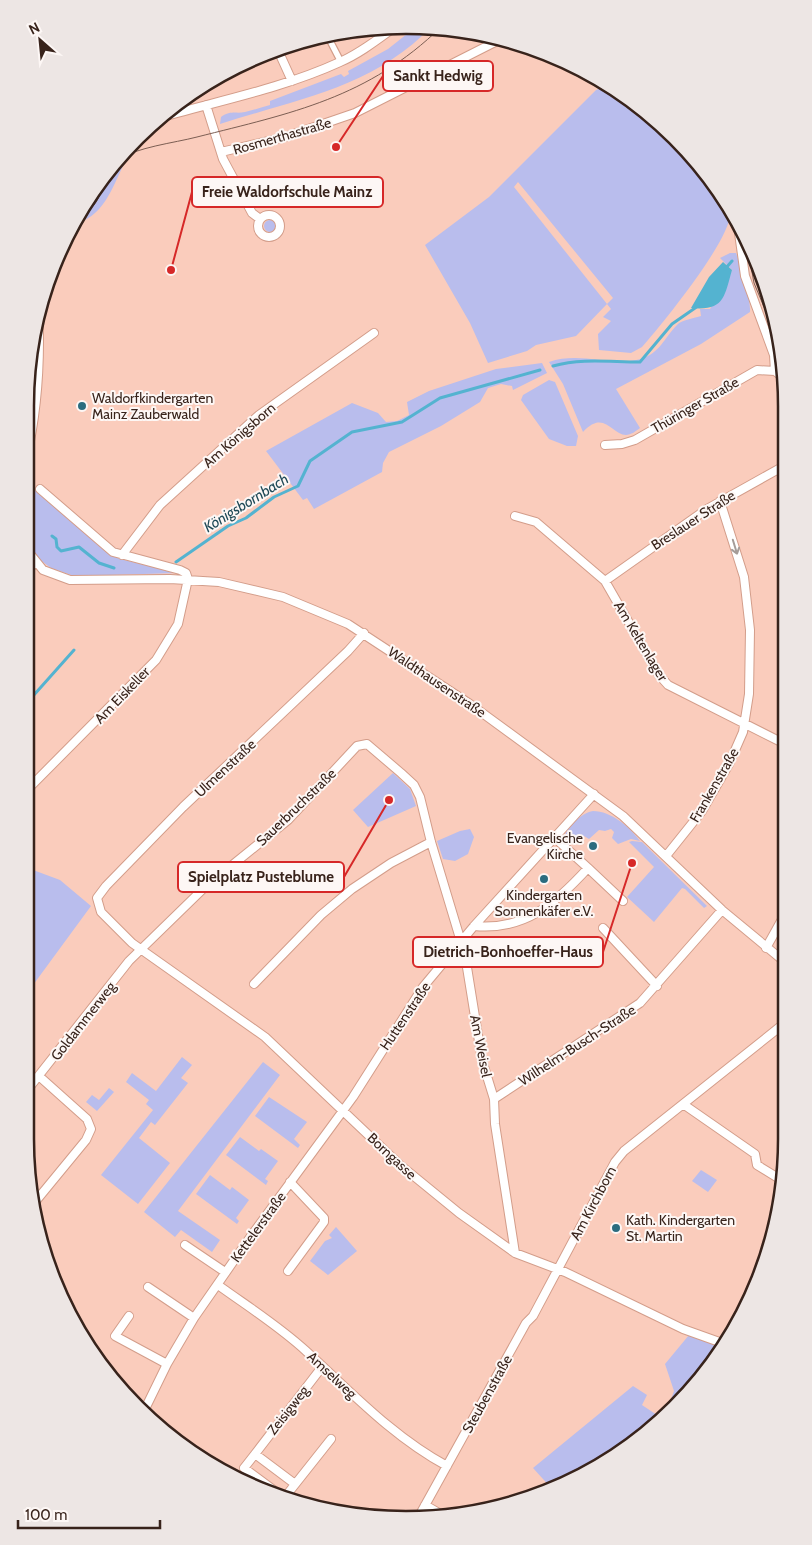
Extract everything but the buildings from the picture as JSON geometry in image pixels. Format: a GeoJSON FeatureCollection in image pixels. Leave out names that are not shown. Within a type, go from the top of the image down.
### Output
{"type":"FeatureCollection","features":[{"type":"Feature","properties":{"kind":"street"},"geometry":{"type":"LineString","coordinates":[[176,113],[292,81],[341,62],[379,35]]}},
{"type":"Feature","properties":{"kind":"street"},"geometry":{"type":"LineString","coordinates":[[330,42],[341,62]]}},
{"type":"Feature","properties":{"kind":"street","name":"Rosmerthastraße"},"geometry":{"type":"LineString","coordinates":[[221,152],[285,137],[355,113],[492,44]]}},
{"type":"Feature","properties":{"kind":"street"},"geometry":{"type":"LineString","coordinates":[[281,56],[292,81]]}},
{"type":"Feature","properties":{"kind":"street"},"geometry":{"type":"LineString","coordinates":[[206,105],[221,152],[252,213],[260,219]]}},
{"type":"Feature","properties":{"kind":"street"},"geometry":{"type":"LineString","coordinates":[[740,241],[745,276],[774,355],[775,371]]}},
{"type":"Feature","properties":{"kind":"street","name":"Am Königsborn"},"geometry":{"type":"LineString","coordinates":[[122,555],[160,505],[259,416],[374,333]]}},
{"type":"Feature","properties":{"kind":"street"},"geometry":{"type":"LineString","coordinates":[[34,416],[41,360],[40,340]]}},
{"type":"Feature","properties":{"kind":"street","name":"Thüringer Straße"},"geometry":{"type":"LineString","coordinates":[[605,445],[622,444],[636,440],[751,372],[761,370],[775,371]]}},
{"type":"Feature","properties":{"kind":"street","name":"Breslauer Straße"},"geometry":{"type":"LineString","coordinates":[[605,581],[720,501],[778,469]]}},
{"type":"Feature","properties":{"kind":"street"},"geometry":{"type":"LineString","coordinates":[[40,489],[113,552],[180,570],[186,573],[188,579]]}},
{"type":"Feature","properties":{"kind":"street","name":"Frankenstraße"},"geometry":{"type":"LineString","coordinates":[[666,856],[692,825],[715,790],[743,732],[748,694],[750,630],[744,577],[720,501]]}},
{"type":"Feature","properties":{"kind":"street","name":"Am Keltenlager"},"geometry":{"type":"LineString","coordinates":[[515,516],[536,522],[605,581],[663,681],[673,689],[778,740]]}},
{"type":"Feature","properties":{"kind":"street","name":"Waldthausenstraße"},"geometry":{"type":"LineString","coordinates":[[35,563],[54,575],[76,580],[188,579],[225,583],[283,597],[332,616],[364,633],[470,704],[624,816],[722,910],[778,958]]}},
{"type":"Feature","properties":{"kind":"street","name":"Am Eiskeller"},"geometry":{"type":"LineString","coordinates":[[34,783],[156,660],[178,624],[188,579]]}},
{"type":"Feature","properties":{"kind":"street","name":"Ulmenstraße"},"geometry":{"type":"LineString","coordinates":[[98,908],[97,898],[106,886],[183,807],[330,668],[364,633]]}},
{"type":"Feature","properties":{"kind":"street","name":"Am Weisel"},"geometry":{"type":"LineString","coordinates":[[362,743],[379,754],[417,790],[461,942],[482,1060],[494,1099],[495,1124],[515,1254]]}},
{"type":"Feature","properties":{"kind":"street","name":"Sauerbruchstraße"},"geometry":{"type":"LineString","coordinates":[[140,950],[204,888],[288,820],[357,746],[362,743]]}},
{"type":"Feature","properties":{"kind":"street","name":"Huttenstraße"},"geometry":{"type":"LineString","coordinates":[[343,1111],[406,1011],[474,926],[594,794]]}},
{"type":"Feature","properties":{"kind":"street"},"geometry":{"type":"LineString","coordinates":[[555,838],[623,901]]}},
{"type":"Feature","properties":{"kind":"street"},"geometry":{"type":"LineString","coordinates":[[254,984],[320,915],[352,889],[391,863],[431,842]]}},
{"type":"Feature","properties":{"kind":"street"},"geometry":{"type":"LineString","coordinates":[[474,926],[511,923],[538,913],[559,899],[588,868]]}},
{"type":"Feature","properties":{"kind":"street","name":"Borngasse"},"geometry":{"type":"LineString","coordinates":[[98,908],[140,950],[265,1036],[428,1189],[515,1254],[634,1303],[684,1329],[719,1342]]}},
{"type":"Feature","properties":{"kind":"street","name":"Wilhelm-Busch-Straße"},"geometry":{"type":"LineString","coordinates":[[494,1099],[621,1018],[657,986],[722,910]]}},
{"type":"Feature","properties":{"kind":"street"},"geometry":{"type":"LineString","coordinates":[[766,948],[778,927]]}},
{"type":"Feature","properties":{"kind":"street"},"geometry":{"type":"LineString","coordinates":[[603,928],[657,986]]}},
{"type":"Feature","properties":{"kind":"street","name":"Goldammerweg"},"geometry":{"type":"LineString","coordinates":[[34,1083],[129,961],[140,950]]}},
{"type":"Feature","properties":{"kind":"street","name":"Am Kirchborn"},"geometry":{"type":"LineString","coordinates":[[557,1270],[615,1162],[624,1151],[778,1028]]}},
{"type":"Feature","properties":{"kind":"street"},"geometry":{"type":"LineString","coordinates":[[39,1198],[89,1136],[91,1129],[87,1119],[40,1077]]}},
{"type":"Feature","properties":{"kind":"street"},"geometry":{"type":"LineString","coordinates":[[684,1104],[755,1154],[757,1165],[776,1177]]}},
{"type":"Feature","properties":{"kind":"street","name":"Kettelerstraße"},"geometry":{"type":"LineString","coordinates":[[146,1405],[166,1364],[194,1318],[225,1272],[343,1111]]}},
{"type":"Feature","properties":{"kind":"street","name":"Kettelerstraße"},"geometry":{"type":"LineString","coordinates":[[288,1271],[324,1222],[324,1218],[290,1182]]}},
{"type":"Feature","properties":{"kind":"street","name":"Kettelerstraße"},"geometry":{"type":"LineString","coordinates":[[184,1245],[225,1272]]}},
{"type":"Feature","properties":{"kind":"street","name":"Steubenstraße"},"geometry":{"type":"LineString","coordinates":[[422,1510],[557,1270]]}},
{"type":"Feature","properties":{"kind":"street","name":"Amselweg"},"geometry":{"type":"LineString","coordinates":[[218,1284],[301,1346],[322,1367],[418,1449],[447,1466]]}},
{"type":"Feature","properties":{"kind":"street"},"geometry":{"type":"LineString","coordinates":[[148,1287],[194,1318]]}},
{"type":"Feature","properties":{"kind":"street"},"geometry":{"type":"LineString","coordinates":[[129,1316],[115,1336],[166,1364]]}},
{"type":"Feature","properties":{"kind":"street","name":"Zeisigweg"},"geometry":{"type":"LineString","coordinates":[[240,1473],[322,1367]]}},
{"type":"Feature","properties":{"kind":"street"},"geometry":{"type":"LineString","coordinates":[[289,1492],[331,1439]]}},
{"type":"Feature","properties":{"kind":"street"},"geometry":{"type":"LineString","coordinates":[[255,1454],[295,1484]]}},
{"type":"Feature","properties":{"kind":"street"},"geometry":{"type":"LineString","coordinates":[[244,1468],[264,1483]]}},
{"type":"Feature","properties":{"kind":"street"},"geometry":{"type":"LineString","coordinates":[[425,1505],[433,1510]]}},
{"type":"Feature","properties":{"kind":"shaded area"},"geometry":{"type":"Polygon","coordinates":[[[407,34],[422,35],[385,64],[359,78],[333,89],[220,124],[221,117],[228,114],[245,112],[270,105],[270,101],[341,74],[344,77],[349,74],[348,71],[388,49],[407,34]]]}},
{"type":"Feature","properties":{"kind":"shaded area"},"geometry":{"type":"Polygon","coordinates":[[[600,89],[633,111],[669,143],[701,179],[716,199],[728,221],[721,240],[695,280],[642,347],[631,353],[599,350],[598,334],[611,321],[603,317],[611,309],[607,304],[576,336],[536,345],[527,351],[488,363],[470,323],[425,245],[489,197],[596,90],[600,89]],[[518,182],[514,187],[607,304],[613,298],[518,182]]]}},
{"type":"Feature","properties":{"kind":"shaded area"},"geometry":{"type":"Polygon","coordinates":[[[124,164],[105,201],[92,216],[84,221],[96,199],[124,164]]]}},
{"type":"Feature","properties":{"kind":"shaded area"},"geometry":{"type":"Polygon","coordinates":[[[268,220],[272,220],[276,226],[272,232],[268,232],[264,228],[264,224],[268,220]]]}},
{"type":"Feature","properties":{"kind":"shaded area"},"geometry":{"type":"Polygon","coordinates":[[[730,253],[736,253],[743,274],[750,312],[701,344],[616,389],[640,428],[632,434],[621,434],[602,423],[590,426],[583,432],[563,384],[549,362],[572,358],[630,361],[641,359],[653,353],[679,323],[701,316],[700,309],[710,309],[732,270],[720,258],[730,253]]]}},
{"type":"Feature","properties":{"kind":"shaded area"},"geometry":{"type":"Polygon","coordinates":[[[723,262],[732,270],[721,301],[710,307],[691,308],[709,277],[723,262]]]}},
{"type":"Feature","properties":{"kind":"shaded area"},"geometry":{"type":"Polygon","coordinates":[[[542,363],[547,373],[513,390],[512,386],[501,384],[488,388],[480,402],[441,426],[389,452],[383,463],[382,472],[314,509],[307,498],[303,500],[266,451],[352,403],[378,413],[386,422],[397,421],[409,415],[407,402],[429,391],[496,369],[542,363]]]}},
{"type":"Feature","properties":{"kind":"shaded area"},"geometry":{"type":"Polygon","coordinates":[[[549,380],[555,382],[578,436],[576,446],[567,446],[549,439],[521,400],[523,395],[549,380]]]}},
{"type":"Feature","properties":{"kind":"shaded area"},"geometry":{"type":"Polygon","coordinates":[[[34,489],[111,555],[120,559],[178,573],[74,576],[51,568],[34,553],[34,489]]]}},
{"type":"Feature","properties":{"kind":"shaded area"},"geometry":{"type":"Polygon","coordinates":[[[393,773],[410,789],[416,806],[368,827],[353,810],[393,773]]]}},
{"type":"Feature","properties":{"kind":"shaded area"},"geometry":{"type":"Polygon","coordinates":[[[593,811],[607,814],[620,821],[640,841],[631,839],[618,844],[612,838],[614,832],[611,829],[599,830],[589,839],[584,836],[564,838],[568,829],[575,821],[588,812],[593,811]]]}},
{"type":"Feature","properties":{"kind":"shaded area"},"geometry":{"type":"Polygon","coordinates":[[[470,829],[474,837],[468,854],[455,861],[443,859],[437,841],[460,831],[470,829]]]}},
{"type":"Feature","properties":{"kind":"shaded area"},"geometry":{"type":"Polygon","coordinates":[[[629,842],[642,842],[707,906],[704,908],[682,888],[654,922],[627,897],[654,867],[629,842]]]}},
{"type":"Feature","properties":{"kind":"shaded area"},"geometry":{"type":"Polygon","coordinates":[[[34,870],[60,880],[91,906],[34,984],[34,870]]]}},
{"type":"Feature","properties":{"kind":"shaded area"},"geometry":{"type":"Polygon","coordinates":[[[182,1057],[192,1065],[181,1078],[188,1083],[155,1125],[151,1122],[139,1138],[170,1163],[138,1204],[101,1175],[153,1110],[146,1104],[149,1100],[126,1082],[132,1073],[156,1091],[182,1057]]]}},
{"type":"Feature","properties":{"kind":"shaded area"},"geometry":{"type":"Polygon","coordinates":[[[263,1062],[280,1075],[178,1211],[220,1240],[212,1252],[181,1230],[175,1237],[144,1212],[263,1062]]]}},
{"type":"Feature","properties":{"kind":"shaded area"},"geometry":{"type":"Polygon","coordinates":[[[109,1088],[114,1092],[97,1111],[86,1102],[92,1095],[99,1100],[109,1088]]]}},
{"type":"Feature","properties":{"kind":"shaded area"},"geometry":{"type":"Polygon","coordinates":[[[269,1097],[307,1122],[294,1139],[300,1145],[298,1148],[255,1116],[269,1097]]]}},
{"type":"Feature","properties":{"kind":"shaded area"},"geometry":{"type":"Polygon","coordinates":[[[240,1137],[259,1151],[261,1149],[278,1161],[265,1179],[268,1181],[266,1185],[226,1155],[240,1137]]]}},
{"type":"Feature","properties":{"kind":"shaded area"},"geometry":{"type":"Polygon","coordinates":[[[701,1170],[717,1180],[708,1192],[692,1181],[701,1170]]]}},
{"type":"Feature","properties":{"kind":"shaded area"},"geometry":{"type":"Polygon","coordinates":[[[210,1175],[230,1190],[232,1187],[249,1200],[236,1218],[239,1221],[237,1224],[196,1194],[210,1175]]]}},
{"type":"Feature","properties":{"kind":"shaded area"},"geometry":{"type":"Polygon","coordinates":[[[336,1227],[357,1251],[328,1275],[310,1261],[325,1241],[332,1238],[329,1235],[336,1227]]]}},
{"type":"Feature","properties":{"kind":"shaded area"},"geometry":{"type":"Polygon","coordinates":[[[689,1335],[715,1343],[716,1346],[701,1366],[671,1400],[674,1391],[665,1364],[689,1335]]]}},
{"type":"Feature","properties":{"kind":"shaded area"},"geometry":{"type":"Polygon","coordinates":[[[633,1386],[647,1395],[642,1405],[656,1414],[613,1449],[571,1473],[547,1483],[533,1468],[633,1386]]]}},
{"type":"Feature","properties":{"kind":"waterway","name":"Königsbornbach"},"geometry":{"type":"LineString","coordinates":[[725,269],[732,261]]}},
{"type":"Feature","properties":{"kind":"waterway","name":"Königsbornbach"},"geometry":{"type":"LineString","coordinates":[[553,366],[585,361],[640,362],[672,324],[698,306]]}},
{"type":"Feature","properties":{"kind":"waterway","name":"Königsbornbach"},"geometry":{"type":"LineString","coordinates":[[176,562],[228,526],[246,518],[274,497],[298,486],[310,461],[352,432],[402,422],[440,398],[540,370]]}},
{"type":"Feature","properties":{"kind":"waterway","name":"Königsbornbach"},"geometry":{"type":"LineString","coordinates":[[52,536],[56,539],[57,547],[61,551],[79,547],[99,563],[114,568]]}},
{"type":"Feature","properties":{"kind":"waterway","name":"Königsbornbach"},"geometry":{"type":"LineString","coordinates":[[34,695],[74,650]]}},
{"type":"Feature","properties":{"kind":"tram line"},"geometry":{"type":"LineString","coordinates":[[134,152],[265,120],[327,100],[357,87],[385,71],[432,35]]}},
{"type":"Feature","properties":{"kind":"tram line"},"geometry":{"type":"LineString","coordinates":[[91,208],[100,194]]}},
{"type":"Feature","properties":{"kind":"tram line"},"geometry":{"type":"LineString","coordinates":[[751,267],[754,283],[767,314]]}},
{"type":"Feature","properties":{"kind":"place","name":"Sankt Hedwig"},"geometry":{"type":"Point","coordinates":[336,147]}},
{"type":"Feature","properties":{"kind":"place","name":"Freie Waldorfschule Mainz"},"geometry":{"type":"Point","coordinates":[171,270]}},
{"type":"Feature","properties":{"kind":"place","name":"Waldorfkindergarten Mainz Zauberwald"},"geometry":{"type":"Point","coordinates":[82,406]}},
{"type":"Feature","properties":{"kind":"place","name":"Spielplatz Pusteblume"},"geometry":{"type":"Point","coordinates":[389,800]}},
{"type":"Feature","properties":{"kind":"place","name":"Evangelische Kirche"},"geometry":{"type":"Point","coordinates":[593,846]}},
{"type":"Feature","properties":{"kind":"place","name":"Dietrich-Bonhoeffer-Haus"},"geometry":{"type":"Point","coordinates":[632,863]}},
{"type":"Feature","properties":{"kind":"place","name":"Kindergarten Sonnenkäfer e.V."},"geometry":{"type":"Point","coordinates":[544,879]}},
{"type":"Feature","properties":{"kind":"place","name":"Kath. Kindergarten St. Martin"},"geometry":{"type":"Point","coordinates":[616,1228]}}]}
